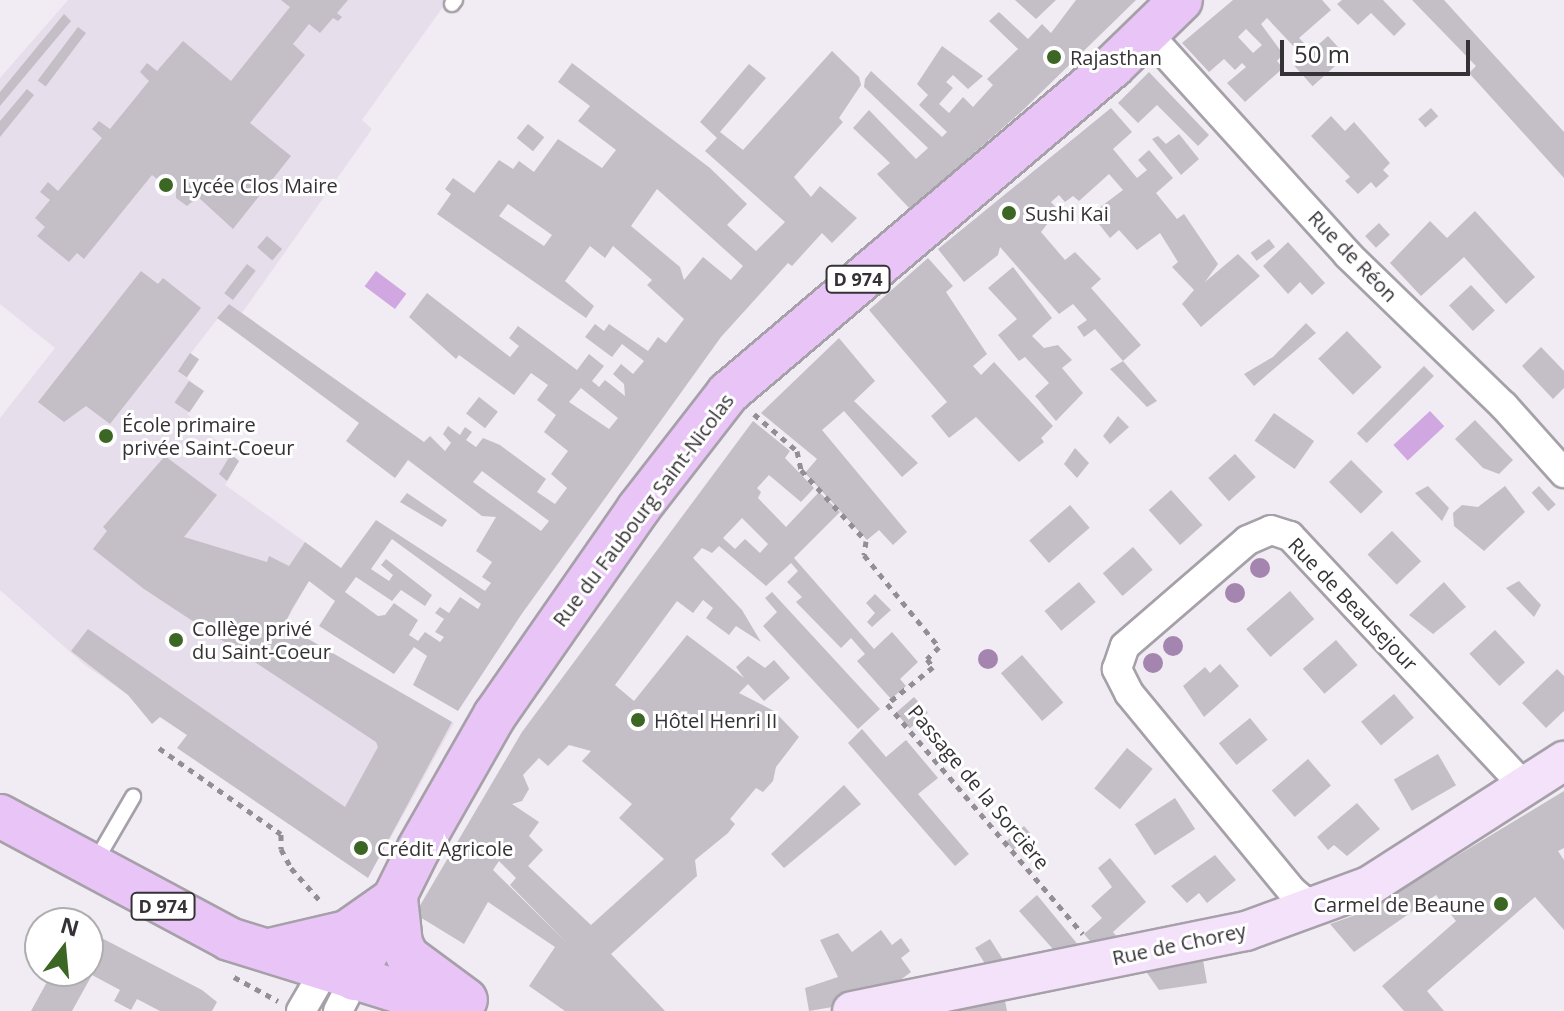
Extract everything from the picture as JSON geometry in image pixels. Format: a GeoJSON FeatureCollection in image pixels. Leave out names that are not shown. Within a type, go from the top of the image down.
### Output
{"type":"FeatureCollection","features":[{"type":"Feature","properties":{"kind":"main road","name":"Rue du Faubourg Saint-Nicolas"},"geometry":{"type":"LineString","coordinates":[[339,987],[396,898],[495,715],[638,509],[728,393],[1147,33],[1181,0]]}},
{"type":"Feature","properties":{"kind":"main road","name":"D 974"},"geometry":{"type":"LineString","coordinates":[[3,812],[92,868],[339,987]]}},
{"type":"Feature","properties":{"kind":"main road"},"geometry":{"type":"LineString","coordinates":[[260,951],[295,948],[347,932],[396,898],[401,944],[408,957],[439,984],[484,1011]]}},
{"type":"Feature","properties":{"kind":"main road"},"geometry":{"type":"LineString","coordinates":[[347,932],[339,987],[461,1011]]}},
{"type":"Feature","properties":{"kind":"street","name":"Rue de Réon"},"geometry":{"type":"LineString","coordinates":[[1147,33],[1348,255],[1504,406],[1564,473]]}},
{"type":"Feature","properties":{"kind":"street","name":"Rue de Beausejour"},"geometry":{"type":"LineString","coordinates":[[1310,906],[1292,891],[1129,693],[1117,669],[1125,646],[1248,540],[1271,530],[1290,536],[1524,786]]}},
{"type":"Feature","properties":{"kind":"street","name":"Rue de Chorey"},"geometry":{"type":"LineString","coordinates":[[852,1011],[1246,931],[1369,886],[1564,761]]}},
{"type":"Feature","properties":{"kind":"street"},"geometry":{"type":"LineString","coordinates":[[301,1011],[339,987]]}},
{"type":"Feature","properties":{"kind":"lane"},"geometry":{"type":"LineString","coordinates":[[92,868],[133,797]]}},
{"type":"Feature","properties":{"kind":"path","name":"Passage de la Sorcière"},"geometry":{"type":"LineString","coordinates":[[728,393],[797,451],[801,470],[866,541],[864,555],[939,647],[927,659],[933,667],[887,704],[1105,959]]}},
{"type":"Feature","properties":{"kind":"path"},"geometry":{"type":"LineString","coordinates":[[159,748],[281,834],[281,849],[291,868],[347,932]]}},
{"type":"Feature","properties":{"kind":"shaded area"},"geometry":{"type":"Polygon","coordinates":[[[68,0],[448,0],[362,120],[372,129],[242,313],[229,304],[177,371],[204,391],[187,414],[239,461],[225,485],[305,542],[289,566],[309,581],[284,625],[454,723],[389,841],[343,818],[312,821],[86,666],[0,590],[0,418],[55,348],[0,304],[0,78],[68,0]]]}},
{"type":"Feature","properties":{"kind":"shaded area"},"geometry":{"type":"Polygon","coordinates":[[[376,271],[406,294],[395,309],[365,286],[376,271]]]}},
{"type":"Feature","properties":{"kind":"shaded area"},"geometry":{"type":"Polygon","coordinates":[[[1430,411],[1444,426],[1408,460],[1393,445],[1430,411]]]}},
{"type":"Feature","properties":{"kind":"building"},"geometry":{"type":"Polygon","coordinates":[[[281,0],[348,0],[337,13],[342,17],[338,21],[333,18],[320,33],[309,24],[293,44],[305,55],[250,123],[291,156],[233,229],[198,197],[187,206],[176,198],[176,184],[171,190],[152,175],[84,259],[77,253],[69,262],[37,236],[45,227],[35,218],[50,200],[40,192],[48,182],[58,191],[102,138],[92,129],[99,121],[110,129],[149,81],[140,72],[147,63],[157,71],[183,41],[231,81],[290,7],[281,0]]]}},
{"type":"Feature","properties":{"kind":"building"},"geometry":{"type":"Polygon","coordinates":[[[1015,0],[1056,0],[1036,19],[1015,0]]]}},
{"type":"Feature","properties":{"kind":"building"},"geometry":{"type":"Polygon","coordinates":[[[1076,0],[1136,0],[1022,111],[910,209],[877,174],[890,163],[853,128],[869,110],[916,159],[928,148],[864,87],[871,71],[942,137],[947,132],[919,105],[928,95],[917,84],[942,46],[983,76],[968,89],[953,75],[946,82],[953,88],[939,104],[949,113],[963,97],[973,107],[993,85],[987,79],[1018,49],[989,21],[999,12],[1028,39],[1042,24],[1051,33],[1076,0]]]}},
{"type":"Feature","properties":{"kind":"building"},"geometry":{"type":"Polygon","coordinates":[[[1233,0],[1322,0],[1331,10],[1299,38],[1304,43],[1297,50],[1267,18],[1261,24],[1283,54],[1277,61],[1283,68],[1245,102],[1227,83],[1246,67],[1242,63],[1235,70],[1224,59],[1209,72],[1182,43],[1233,0]],[[1246,29],[1238,37],[1253,53],[1262,45],[1246,29]]]}},
{"type":"Feature","properties":{"kind":"building"},"geometry":{"type":"Polygon","coordinates":[[[1342,0],[1383,0],[1406,24],[1394,36],[1371,13],[1358,25],[1337,4],[1342,0]]]}},
{"type":"Feature","properties":{"kind":"building"},"geometry":{"type":"Polygon","coordinates":[[[1412,0],[1444,0],[1564,132],[1564,178],[1469,73],[1476,66],[1412,0]]]}},
{"type":"Feature","properties":{"kind":"building"},"geometry":{"type":"Polygon","coordinates":[[[64,14],[71,21],[0,106],[0,92],[64,14]]]}},
{"type":"Feature","properties":{"kind":"building"},"geometry":{"type":"Polygon","coordinates":[[[78,27],[86,33],[46,87],[38,81],[78,27]]]}},
{"type":"Feature","properties":{"kind":"building"},"geometry":{"type":"Polygon","coordinates":[[[1328,36],[1346,56],[1313,86],[1295,66],[1328,36]]]}},
{"type":"Feature","properties":{"kind":"building"},"geometry":{"type":"Polygon","coordinates":[[[832,51],[859,77],[861,85],[839,118],[843,122],[794,177],[811,197],[820,186],[857,218],[832,243],[822,233],[792,266],[788,263],[721,337],[521,615],[458,711],[413,685],[427,656],[414,647],[394,674],[319,626],[335,601],[309,581],[292,609],[284,625],[452,722],[368,878],[177,748],[187,735],[160,717],[152,724],[128,695],[71,651],[88,629],[345,807],[378,747],[376,742],[144,589],[93,549],[107,531],[103,527],[165,456],[217,495],[184,537],[267,562],[269,556],[289,566],[305,542],[341,568],[376,520],[485,591],[491,583],[482,577],[492,562],[476,551],[496,517],[482,516],[408,460],[395,478],[346,441],[359,423],[217,318],[229,304],[424,442],[430,436],[445,451],[451,443],[443,434],[448,426],[460,435],[465,427],[472,432],[466,440],[476,447],[483,438],[500,445],[546,479],[537,492],[555,504],[567,488],[551,474],[568,451],[544,432],[556,415],[537,400],[548,385],[531,373],[514,395],[459,355],[456,359],[409,317],[427,293],[510,357],[519,346],[509,338],[518,326],[577,370],[589,354],[604,366],[592,381],[599,387],[605,380],[625,396],[624,384],[613,374],[621,364],[633,374],[644,361],[622,344],[612,357],[585,337],[595,324],[604,331],[609,324],[648,351],[658,337],[666,343],[684,319],[647,285],[652,280],[613,246],[605,258],[590,246],[565,281],[594,306],[586,318],[437,214],[451,194],[445,189],[453,178],[474,193],[499,160],[513,169],[519,161],[534,172],[558,139],[602,168],[616,150],[578,121],[590,106],[558,82],[572,63],[710,168],[747,204],[727,225],[756,251],[785,222],[705,151],[717,138],[700,122],[749,64],[766,78],[720,132],[743,150],[832,51]],[[657,189],[631,226],[680,267],[684,280],[703,257],[731,280],[743,266],[657,189]],[[508,204],[499,216],[544,246],[552,235],[508,204]],[[581,388],[569,402],[609,429],[618,418],[581,388]],[[482,471],[473,482],[541,531],[549,521],[482,471]],[[392,539],[371,569],[389,581],[393,575],[381,565],[386,559],[432,595],[425,606],[401,590],[392,601],[356,577],[345,592],[378,616],[385,615],[394,603],[418,620],[409,635],[418,641],[425,632],[440,642],[444,637],[435,632],[444,619],[435,613],[440,607],[449,613],[460,597],[478,609],[481,604],[392,539]]]}},
{"type":"Feature","properties":{"kind":"building"},"geometry":{"type":"Polygon","coordinates":[[[1149,72],[1209,135],[1198,146],[1157,105],[1138,123],[1118,103],[1149,72]]]}},
{"type":"Feature","properties":{"kind":"building"},"geometry":{"type":"Polygon","coordinates":[[[27,89],[34,95],[0,137],[0,121],[27,89]]]}},
{"type":"Feature","properties":{"kind":"building"},"geometry":{"type":"Polygon","coordinates":[[[1111,108],[1132,132],[1113,149],[1137,178],[1147,170],[1138,160],[1149,150],[1173,178],[1156,193],[1177,219],[1184,214],[1218,264],[1205,282],[1238,254],[1260,276],[1201,327],[1182,304],[1194,290],[1172,267],[1178,262],[1160,233],[1137,250],[1119,230],[1110,238],[1091,214],[1123,190],[1109,174],[1079,201],[1073,196],[1065,202],[1059,195],[1051,202],[1058,210],[1041,232],[1065,260],[1075,252],[1101,279],[1091,288],[1141,345],[1123,361],[1095,329],[1084,337],[1077,327],[1087,320],[1073,304],[1059,314],[1000,247],[998,255],[964,282],[938,249],[1111,108]]]}},
{"type":"Feature","properties":{"kind":"building"},"geometry":{"type":"Polygon","coordinates":[[[1431,108],[1438,116],[1425,127],[1418,119],[1431,108]]]}},
{"type":"Feature","properties":{"kind":"building"},"geometry":{"type":"Polygon","coordinates":[[[1331,116],[1345,131],[1354,122],[1390,163],[1383,170],[1389,176],[1376,188],[1371,182],[1358,194],[1345,181],[1350,177],[1311,136],[1331,116]]]}},
{"type":"Feature","properties":{"kind":"building"},"geometry":{"type":"Polygon","coordinates":[[[528,124],[544,137],[533,151],[517,138],[528,124]]]}},
{"type":"Feature","properties":{"kind":"building"},"geometry":{"type":"Polygon","coordinates":[[[1179,134],[1199,159],[1181,175],[1152,139],[1158,136],[1166,144],[1179,134]]]}},
{"type":"Feature","properties":{"kind":"building"},"geometry":{"type":"Polygon","coordinates":[[[1475,211],[1535,277],[1506,304],[1464,257],[1421,296],[1390,263],[1430,221],[1447,238],[1475,211]]]}},
{"type":"Feature","properties":{"kind":"building"},"geometry":{"type":"Polygon","coordinates":[[[1379,223],[1390,235],[1376,248],[1365,236],[1379,223]]]}},
{"type":"Feature","properties":{"kind":"building"},"geometry":{"type":"Polygon","coordinates":[[[267,236],[282,249],[272,260],[257,247],[267,236]]]}},
{"type":"Feature","properties":{"kind":"building"},"geometry":{"type":"Polygon","coordinates":[[[1269,239],[1275,247],[1257,261],[1251,253],[1269,239]]]}},
{"type":"Feature","properties":{"kind":"building"},"geometry":{"type":"Polygon","coordinates":[[[1288,242],[1325,283],[1312,295],[1300,282],[1288,294],[1263,266],[1288,242]]]}},
{"type":"Feature","properties":{"kind":"building"},"geometry":{"type":"Polygon","coordinates":[[[928,258],[953,286],[946,292],[987,354],[973,366],[981,375],[994,362],[1053,426],[1041,438],[1044,442],[1019,462],[976,417],[949,438],[931,416],[947,402],[869,310],[928,258]]]}},
{"type":"Feature","properties":{"kind":"building"},"geometry":{"type":"Polygon","coordinates":[[[247,264],[256,271],[233,300],[224,293],[247,264]]]}},
{"type":"Feature","properties":{"kind":"building"},"geometry":{"type":"Polygon","coordinates":[[[1013,267],[1052,318],[1032,336],[1044,348],[1058,345],[1072,360],[1062,368],[1083,393],[1056,421],[1035,396],[1049,383],[1025,357],[1019,361],[998,335],[1017,319],[988,288],[1013,267]]]}},
{"type":"Feature","properties":{"kind":"building"},"geometry":{"type":"Polygon","coordinates":[[[141,271],[158,284],[163,278],[201,308],[110,424],[86,406],[64,422],[38,402],[141,271]]]}},
{"type":"Feature","properties":{"kind":"building"},"geometry":{"type":"Polygon","coordinates":[[[1471,285],[1495,311],[1473,331],[1449,305],[1471,285]]]}},
{"type":"Feature","properties":{"kind":"building"},"geometry":{"type":"Polygon","coordinates":[[[1306,323],[1316,333],[1254,386],[1244,374],[1273,357],[1306,323]]]}},
{"type":"Feature","properties":{"kind":"building"},"geometry":{"type":"Polygon","coordinates":[[[1347,331],[1382,367],[1353,395],[1318,359],[1347,331]]]}},
{"type":"Feature","properties":{"kind":"building"},"geometry":{"type":"Polygon","coordinates":[[[839,338],[875,381],[854,401],[918,463],[902,477],[844,411],[822,430],[907,532],[893,545],[879,530],[867,540],[805,473],[817,459],[761,413],[839,338]]]}},
{"type":"Feature","properties":{"kind":"building"},"geometry":{"type":"Polygon","coordinates":[[[1541,347],[1564,371],[1564,388],[1553,399],[1522,366],[1541,347]]]}},
{"type":"Feature","properties":{"kind":"building"},"geometry":{"type":"Polygon","coordinates":[[[190,353],[199,359],[187,377],[178,371],[190,353]]]}},
{"type":"Feature","properties":{"kind":"building"},"geometry":{"type":"Polygon","coordinates":[[[1123,361],[1157,401],[1147,407],[1110,369],[1123,361]]]}},
{"type":"Feature","properties":{"kind":"building"},"geometry":{"type":"Polygon","coordinates":[[[1424,366],[1434,376],[1367,443],[1357,433],[1424,366]]]}},
{"type":"Feature","properties":{"kind":"building"},"geometry":{"type":"Polygon","coordinates":[[[189,381],[204,391],[189,413],[174,403],[189,381]]]}},
{"type":"Feature","properties":{"kind":"building"},"geometry":{"type":"Polygon","coordinates":[[[479,397],[498,412],[485,428],[466,414],[479,397]]]}},
{"type":"Feature","properties":{"kind":"building"},"geometry":{"type":"Polygon","coordinates":[[[1274,413],[1314,441],[1295,469],[1254,441],[1274,413]]]}},
{"type":"Feature","properties":{"kind":"building"},"geometry":{"type":"Polygon","coordinates":[[[1118,416],[1129,427],[1110,444],[1103,436],[1118,416]]]}},
{"type":"Feature","properties":{"kind":"building"},"geometry":{"type":"Polygon","coordinates":[[[1475,420],[1513,460],[1499,474],[1483,468],[1455,439],[1475,420]]]}},
{"type":"Feature","properties":{"kind":"building"},"geometry":{"type":"Polygon","coordinates":[[[753,421],[790,451],[785,458],[814,488],[801,502],[769,475],[757,488],[761,492],[758,498],[786,527],[819,492],[840,512],[794,558],[874,649],[892,632],[918,662],[900,679],[906,686],[891,699],[857,661],[865,654],[851,638],[841,648],[796,602],[802,597],[787,582],[798,571],[791,563],[766,586],[719,546],[712,553],[702,548],[693,558],[742,610],[761,642],[736,626],[729,635],[706,618],[713,608],[703,600],[693,613],[677,601],[615,685],[634,701],[687,635],[744,678],[736,667],[748,656],[765,668],[774,660],[790,678],[764,701],[748,684],[739,693],[774,711],[799,737],[776,767],[773,781],[763,792],[756,788],[730,819],[735,824],[728,833],[695,860],[697,876],[611,954],[665,1011],[565,1011],[529,986],[555,947],[488,902],[464,944],[415,914],[522,732],[753,421]],[[742,518],[723,538],[735,549],[745,539],[760,553],[768,544],[742,518]],[[569,745],[548,766],[539,758],[523,775],[529,789],[522,801],[512,804],[539,822],[529,836],[543,850],[528,866],[591,925],[664,859],[619,818],[632,804],[582,761],[591,751],[569,745]],[[499,861],[493,870],[567,943],[510,885],[516,878],[499,861]]]}},
{"type":"Feature","properties":{"kind":"building"},"geometry":{"type":"Polygon","coordinates":[[[1075,448],[1089,463],[1077,478],[1064,464],[1075,448]]]}},
{"type":"Feature","properties":{"kind":"building"},"geometry":{"type":"Polygon","coordinates":[[[231,454],[239,461],[227,481],[219,474],[231,454]]]}},
{"type":"Feature","properties":{"kind":"building"},"geometry":{"type":"Polygon","coordinates":[[[1235,454],[1256,477],[1229,501],[1208,478],[1235,454]]]}},
{"type":"Feature","properties":{"kind":"building"},"geometry":{"type":"Polygon","coordinates":[[[1351,460],[1383,492],[1361,514],[1329,482],[1351,460]]]}},
{"type":"Feature","properties":{"kind":"building"},"geometry":{"type":"Polygon","coordinates":[[[1428,486],[1449,508],[1442,521],[1415,493],[1428,486]]]}},
{"type":"Feature","properties":{"kind":"building"},"geometry":{"type":"Polygon","coordinates":[[[1505,486],[1525,512],[1484,551],[1454,526],[1453,513],[1462,505],[1478,507],[1505,486]]]}},
{"type":"Feature","properties":{"kind":"building"},"geometry":{"type":"Polygon","coordinates":[[[1539,486],[1556,505],[1548,511],[1532,493],[1539,486]]]}},
{"type":"Feature","properties":{"kind":"building"},"geometry":{"type":"Polygon","coordinates":[[[1171,490],[1202,525],[1180,545],[1149,510],[1171,490]]]}},
{"type":"Feature","properties":{"kind":"building"},"geometry":{"type":"Polygon","coordinates":[[[407,493],[447,520],[442,527],[400,502],[407,493]]]}},
{"type":"Feature","properties":{"kind":"building"},"geometry":{"type":"Polygon","coordinates":[[[1070,505],[1090,528],[1049,563],[1029,540],[1070,505]]]}},
{"type":"Feature","properties":{"kind":"building"},"geometry":{"type":"Polygon","coordinates":[[[1392,531],[1421,561],[1397,585],[1368,555],[1392,531]]]}},
{"type":"Feature","properties":{"kind":"building"},"geometry":{"type":"Polygon","coordinates":[[[1133,547],[1153,570],[1122,596],[1103,573],[1133,547]]]}},
{"type":"Feature","properties":{"kind":"building"},"geometry":{"type":"Polygon","coordinates":[[[1519,581],[1541,605],[1534,617],[1506,588],[1519,581]]]}},
{"type":"Feature","properties":{"kind":"building"},"geometry":{"type":"Polygon","coordinates":[[[1079,582],[1096,602],[1061,631],[1045,611],[1079,582]]]}},
{"type":"Feature","properties":{"kind":"building"},"geometry":{"type":"Polygon","coordinates":[[[1444,582],[1466,607],[1433,634],[1409,615],[1444,582]]]}},
{"type":"Feature","properties":{"kind":"building"},"geometry":{"type":"Polygon","coordinates":[[[1290,591],[1314,619],[1271,657],[1246,629],[1290,591]]]}},
{"type":"Feature","properties":{"kind":"building"},"geometry":{"type":"Polygon","coordinates":[[[772,592],[880,709],[858,729],[763,626],[777,612],[765,598],[772,592]]]}},
{"type":"Feature","properties":{"kind":"building"},"geometry":{"type":"Polygon","coordinates":[[[875,594],[891,610],[872,627],[867,622],[875,613],[866,603],[875,594]]]}},
{"type":"Feature","properties":{"kind":"building"},"geometry":{"type":"Polygon","coordinates":[[[1495,630],[1525,662],[1499,686],[1469,654],[1495,630]]]}},
{"type":"Feature","properties":{"kind":"building"},"geometry":{"type":"Polygon","coordinates":[[[1336,640],[1358,665],[1324,694],[1303,669],[1336,640]]]}},
{"type":"Feature","properties":{"kind":"building"},"geometry":{"type":"Polygon","coordinates":[[[1022,655],[1063,703],[1042,721],[1001,673],[1022,655]]]}},
{"type":"Feature","properties":{"kind":"building"},"geometry":{"type":"Polygon","coordinates":[[[1220,664],[1239,686],[1204,717],[1183,686],[1205,667],[1210,673],[1220,664]]]}},
{"type":"Feature","properties":{"kind":"building"},"geometry":{"type":"Polygon","coordinates":[[[1557,669],[1564,676],[1564,711],[1546,728],[1522,703],[1557,669]]]}},
{"type":"Feature","properties":{"kind":"building"},"geometry":{"type":"Polygon","coordinates":[[[1394,694],[1414,718],[1381,745],[1361,722],[1394,694]]]}},
{"type":"Feature","properties":{"kind":"building"},"geometry":{"type":"Polygon","coordinates":[[[914,697],[928,713],[910,729],[896,713],[914,697]]]}},
{"type":"Feature","properties":{"kind":"building"},"geometry":{"type":"Polygon","coordinates":[[[1250,718],[1268,740],[1237,765],[1219,743],[1250,718]]]}},
{"type":"Feature","properties":{"kind":"building"},"geometry":{"type":"Polygon","coordinates":[[[862,729],[886,757],[906,740],[938,778],[918,794],[969,854],[955,866],[848,743],[862,729]]]}},
{"type":"Feature","properties":{"kind":"building"},"geometry":{"type":"Polygon","coordinates":[[[1127,748],[1153,769],[1120,809],[1094,788],[1127,748]]]}},
{"type":"Feature","properties":{"kind":"building"},"geometry":{"type":"Polygon","coordinates":[[[1438,754],[1456,785],[1412,811],[1394,780],[1438,754]]]}},
{"type":"Feature","properties":{"kind":"building"},"geometry":{"type":"Polygon","coordinates":[[[1308,759],[1331,785],[1295,817],[1272,790],[1308,759]]]}},
{"type":"Feature","properties":{"kind":"building"},"geometry":{"type":"Polygon","coordinates":[[[844,785],[861,804],[784,868],[771,854],[844,785]]]}},
{"type":"Feature","properties":{"kind":"building","name":"Carmel de Beaune"},"geometry":{"type":"Polygon","coordinates":[[[1564,791],[1564,848],[1558,851],[1564,860],[1564,930],[1535,897],[1427,991],[1444,1011],[1404,1011],[1382,986],[1456,921],[1436,895],[1354,952],[1330,924],[1364,912],[1564,791]]]}},
{"type":"Feature","properties":{"kind":"building"},"geometry":{"type":"Polygon","coordinates":[[[1175,798],[1195,829],[1155,855],[1135,824],[1175,798]]]}},
{"type":"Feature","properties":{"kind":"building"},"geometry":{"type":"Polygon","coordinates":[[[1357,803],[1380,829],[1347,856],[1334,845],[1328,850],[1317,837],[1357,803]]]}},
{"type":"Feature","properties":{"kind":"building"},"geometry":{"type":"Polygon","coordinates":[[[1024,826],[1031,834],[1013,850],[1006,842],[1024,826]]]}},
{"type":"Feature","properties":{"kind":"building"},"geometry":{"type":"Polygon","coordinates":[[[1215,855],[1236,880],[1207,903],[1199,893],[1187,903],[1171,886],[1215,855]]]}},
{"type":"Feature","properties":{"kind":"building"},"geometry":{"type":"Polygon","coordinates":[[[1110,858],[1146,902],[1113,932],[1124,945],[1097,949],[1084,934],[1102,918],[1091,906],[1112,887],[1098,868],[1110,858]]]}},
{"type":"Feature","properties":{"kind":"building"},"geometry":{"type":"Polygon","coordinates":[[[1037,895],[1084,952],[1060,957],[1019,911],[1037,895]]]}},
{"type":"Feature","properties":{"kind":"building"},"geometry":{"type":"Polygon","coordinates":[[[881,930],[892,945],[901,938],[910,951],[901,958],[911,972],[882,994],[885,998],[809,1011],[805,988],[838,977],[820,940],[838,933],[852,952],[881,930]]]}},
{"type":"Feature","properties":{"kind":"building"},"geometry":{"type":"Polygon","coordinates":[[[104,939],[202,990],[217,1002],[212,1011],[160,1011],[137,999],[131,1010],[114,1001],[120,990],[104,981],[104,939]]]}},
{"type":"Feature","properties":{"kind":"building"},"geometry":{"type":"Polygon","coordinates":[[[990,939],[1009,969],[991,973],[975,948],[990,939]]]}},
{"type":"Feature","properties":{"kind":"building"},"geometry":{"type":"Polygon","coordinates":[[[1203,960],[1207,983],[1159,990],[1145,970],[1203,960]]]}},
{"type":"Feature","properties":{"kind":"building"},"geometry":{"type":"Polygon","coordinates":[[[44,987],[85,987],[72,1011],[31,1011],[44,987]]]}},
{"type":"Feature","properties":{"kind":"building"},"geometry":{"type":"Polygon","coordinates":[[[1005,1001],[1007,1011],[957,1011],[957,1009],[1005,1001]]]}},
{"type":"Feature","properties":{"kind":"place","name":"Rajasthan"},"geometry":{"type":"Point","coordinates":[1054,57]}},
{"type":"Feature","properties":{"kind":"place","name":"Lycée Clos Maire"},"geometry":{"type":"Point","coordinates":[166,185]}},
{"type":"Feature","properties":{"kind":"place","name":"Sushi Kai"},"geometry":{"type":"Point","coordinates":[1009,213]}},
{"type":"Feature","properties":{"kind":"place","name":"École primaire privée Saint-Coeur"},"geometry":{"type":"Point","coordinates":[106,436]}},
{"type":"Feature","properties":{"kind":"place","name":"Collège privé du Saint-Coeur"},"geometry":{"type":"Point","coordinates":[176,640]}},
{"type":"Feature","properties":{"kind":"place","name":"Hôtel Henri II"},"geometry":{"type":"Point","coordinates":[638,720]}},
{"type":"Feature","properties":{"kind":"place","name":"Crédit Agricole"},"geometry":{"type":"Point","coordinates":[361,848]}},
{"type":"Feature","properties":{"kind":"place","name":"Carmel de Beaune"},"geometry":{"type":"Point","coordinates":[1501,904]}}]}
